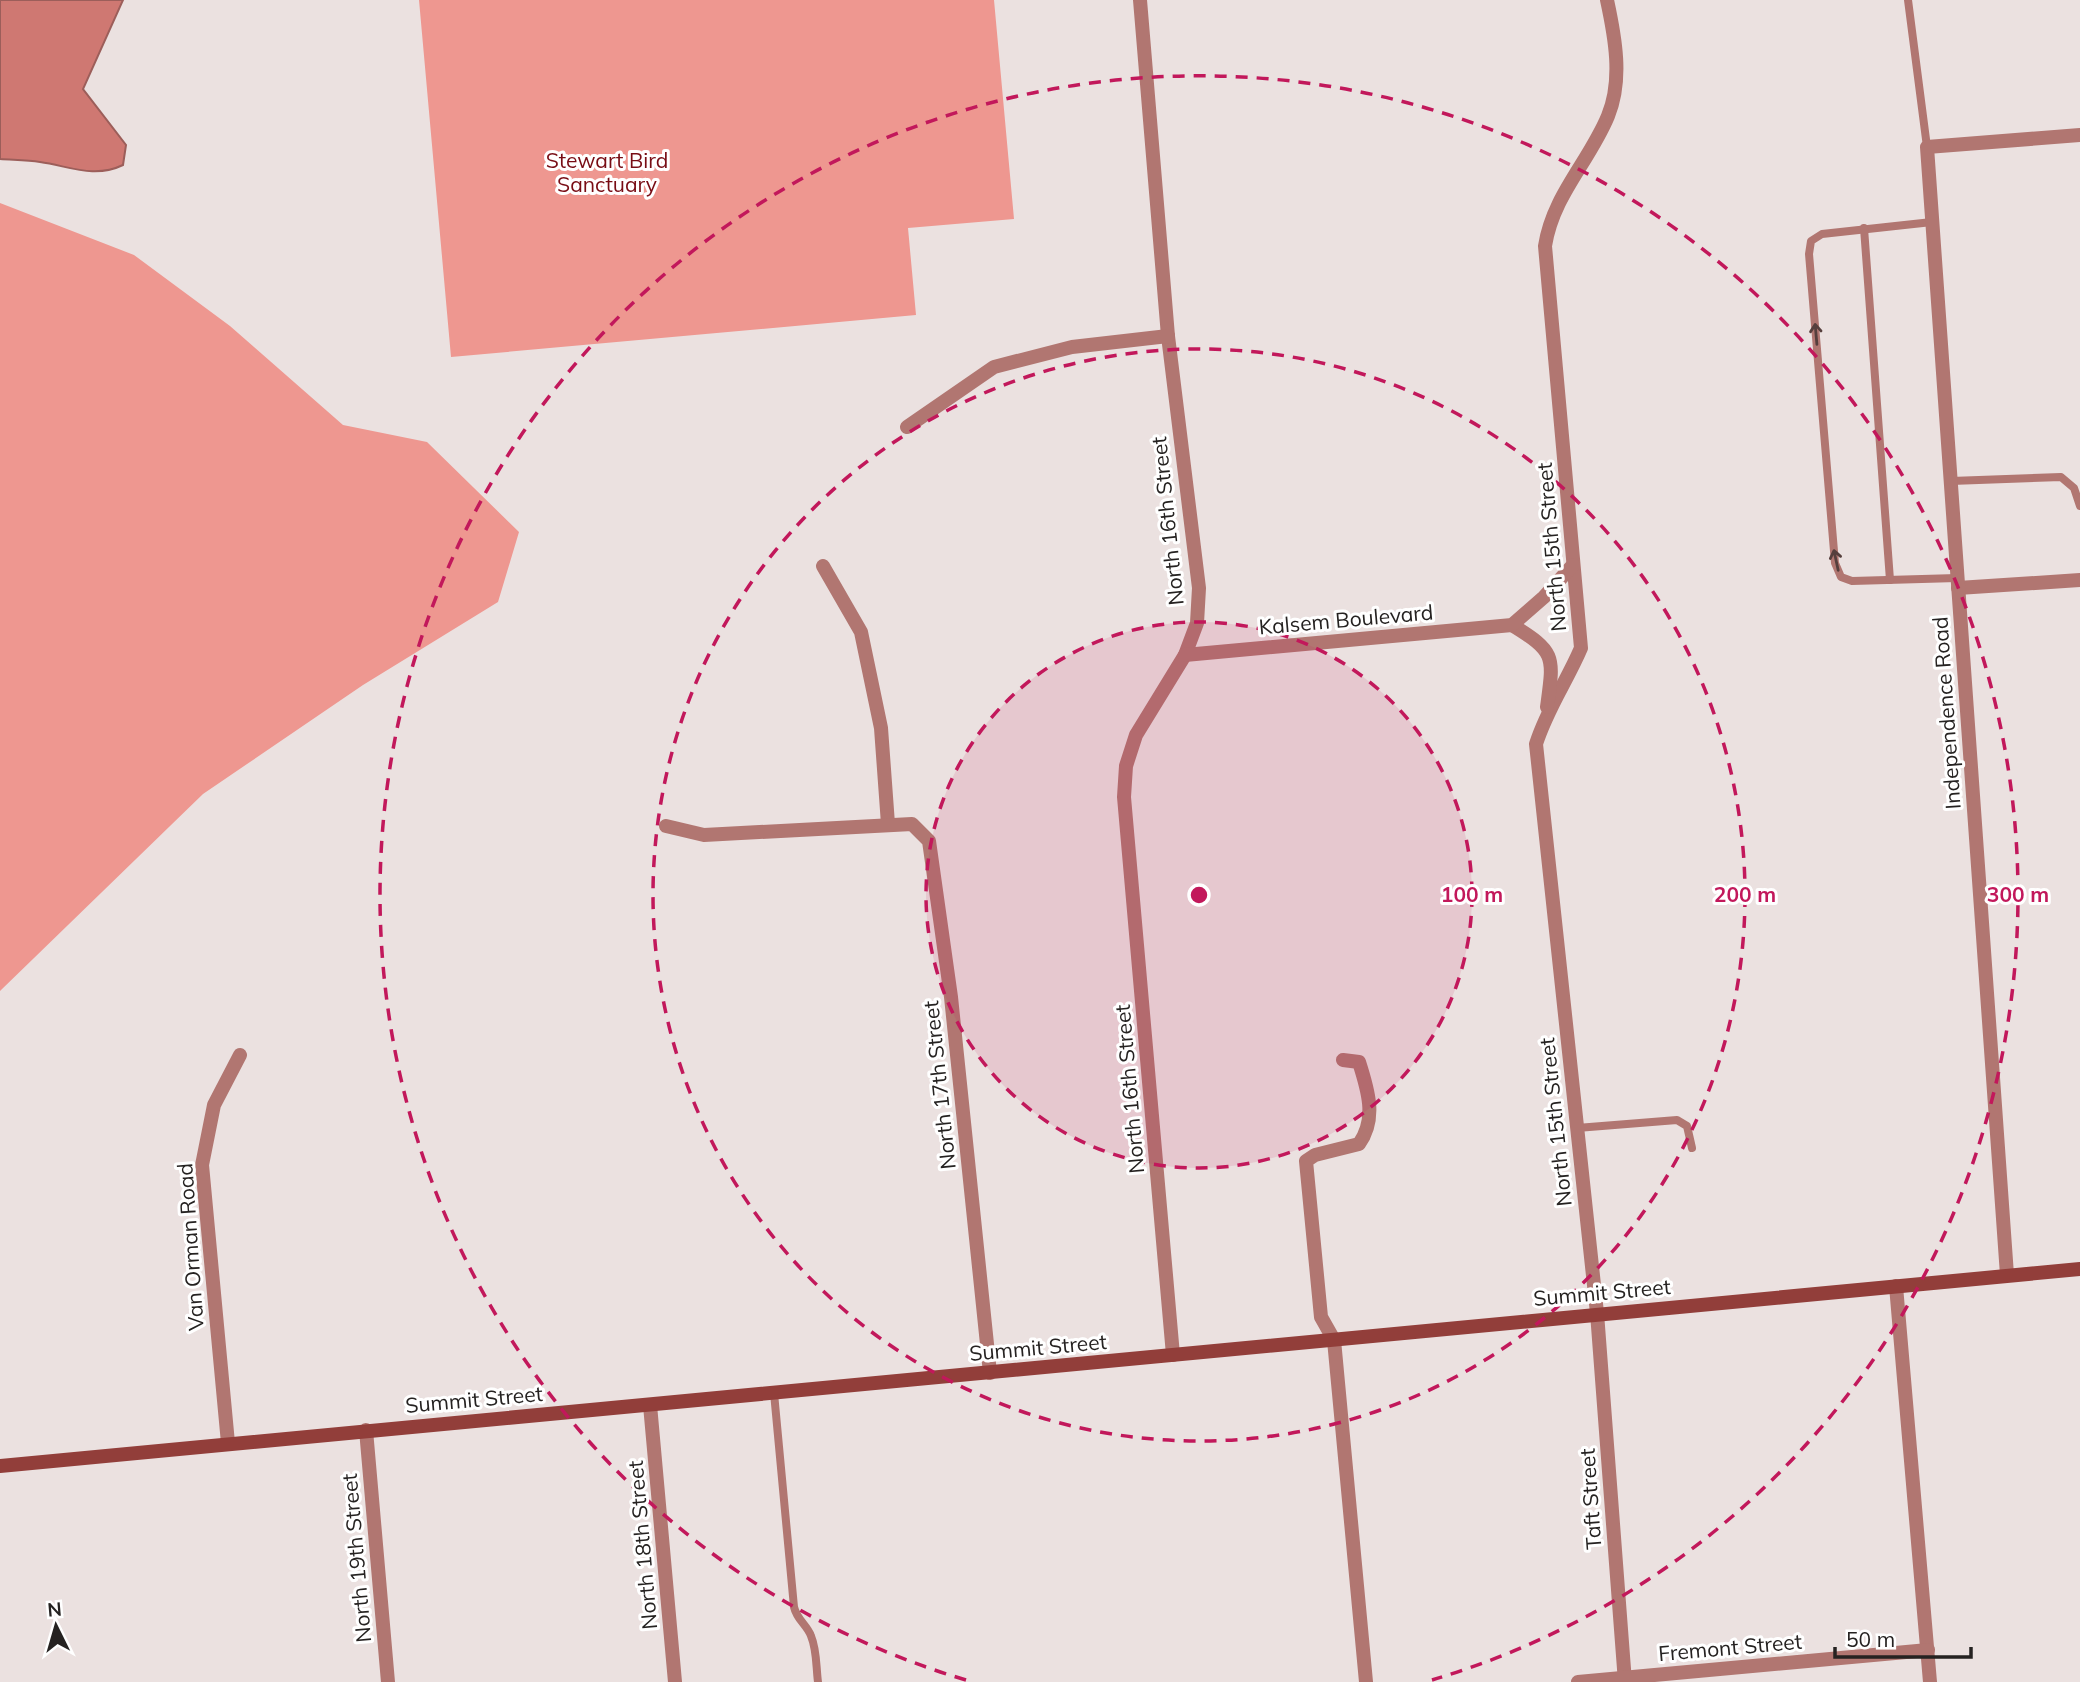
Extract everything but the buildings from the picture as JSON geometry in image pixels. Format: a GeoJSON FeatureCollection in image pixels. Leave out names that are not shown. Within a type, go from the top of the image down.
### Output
{"type":"FeatureCollection","features":[{"type":"Feature","properties":{"kind":"main road","name":"Summit Street"},"geometry":{"type":"LineString","coordinates":[[0,1466],[2080,1269]]}},
{"type":"Feature","properties":{"kind":"street","name":"North 16th Street"},"geometry":{"type":"LineString","coordinates":[[1140,0],[1168,336],[1199,588],[1197,623],[1185,655],[1136,734],[1126,766],[1124,797],[1173,1356]]}},
{"type":"Feature","properties":{"kind":"street","name":"North 15th Street"},"geometry":{"type":"LineString","coordinates":[[1597,1313],[1536,744],[1546,711],[1566,683],[1581,648],[1545,246],[1548,223],[1562,192],[1608,116],[1617,77],[1607,0]]}},
{"type":"Feature","properties":{"kind":"street"},"geometry":{"type":"LineString","coordinates":[[1927,147],[2080,135]]}},
{"type":"Feature","properties":{"kind":"street","name":"Independence Road"},"geometry":{"type":"LineString","coordinates":[[1927,147],[2007,1275]]}},
{"type":"Feature","properties":{"kind":"street"},"geometry":{"type":"LineString","coordinates":[[907,427],[994,367],[1072,347],[1168,336]]}},
{"type":"Feature","properties":{"kind":"street"},"geometry":{"type":"LineString","coordinates":[[1546,711],[1553,665],[1542,644],[1511,625],[1544,597],[1573,565]]}},
{"type":"Feature","properties":{"kind":"street"},"geometry":{"type":"LineString","coordinates":[[823,566],[861,632],[881,728],[888,824]]}},
{"type":"Feature","properties":{"kind":"street"},"geometry":{"type":"LineString","coordinates":[[1958,583],[2080,580]]}},
{"type":"Feature","properties":{"kind":"street","name":"Kalsem Boulevard"},"geometry":{"type":"LineString","coordinates":[[1185,655],[1511,625]]}},
{"type":"Feature","properties":{"kind":"street","name":"North 17th Street"},"geometry":{"type":"LineString","coordinates":[[666,825],[704,835],[912,824],[929,841],[951,997],[990,1373]]}},
{"type":"Feature","properties":{"kind":"street","name":"Van Orman Road"},"geometry":{"type":"LineString","coordinates":[[228,1443],[202,1165],[214,1105],[240,1055]]}},
{"type":"Feature","properties":{"kind":"street"},"geometry":{"type":"LineString","coordinates":[[1343,1060],[1359,1062],[1371,1113],[1367,1132],[1359,1144],[1315,1155],[1306,1161],[1321,1317],[1334,1340],[1366,1682]]}},
{"type":"Feature","properties":{"kind":"street"},"geometry":{"type":"LineString","coordinates":[[1896,1286],[1930,1682]]}},
{"type":"Feature","properties":{"kind":"street","name":"Taft Street"},"geometry":{"type":"LineString","coordinates":[[1597,1313],[1625,1680]]}},
{"type":"Feature","properties":{"kind":"street","name":"North 18th Street"},"geometry":{"type":"LineString","coordinates":[[650,1405],[675,1682]]}},
{"type":"Feature","properties":{"kind":"street","name":"North 19th Street"},"geometry":{"type":"LineString","coordinates":[[366,1430],[388,1682]]}},
{"type":"Feature","properties":{"kind":"street","name":"Fremont Street"},"geometry":{"type":"LineString","coordinates":[[1578,1682],[1625,1680],[1928,1650]]}},
{"type":"Feature","properties":{"kind":"lane"},"geometry":{"type":"LineString","coordinates":[[1908,0],[1927,147]]}},
{"type":"Feature","properties":{"kind":"lane"},"geometry":{"type":"LineString","coordinates":[[1932,222],[1822,234],[1811,241],[1809,254],[1835,563],[1840,577],[1852,580],[1958,583]]}},
{"type":"Feature","properties":{"kind":"lane"},"geometry":{"type":"LineString","coordinates":[[1864,228],[1891,580]]}},
{"type":"Feature","properties":{"kind":"lane"},"geometry":{"type":"LineString","coordinates":[[1951,481],[2061,477],[2074,488],[2080,506]]}},
{"type":"Feature","properties":{"kind":"lane"},"geometry":{"type":"LineString","coordinates":[[1577,1128],[1677,1120],[1687,1126],[1692,1148]]}},
{"type":"Feature","properties":{"kind":"lane"},"geometry":{"type":"LineString","coordinates":[[774,1393],[794,1607],[796,1616],[810,1632],[818,1682]]}},
{"type":"Feature","properties":{"kind":"green space","name":"Stewart Bird Sanctuary"},"geometry":{"type":"Polygon","coordinates":[[[419,0],[994,0],[1014,219],[908,228],[916,315],[451,357],[419,0]]]}},
{"type":"Feature","properties":{"kind":"green space"},"geometry":{"type":"Polygon","coordinates":[[[0,203],[134,255],[230,326],[343,425],[427,442],[519,532],[498,602],[363,685],[203,794],[0,991],[0,203]]]}},
{"type":"Feature","properties":{"kind":"shaded area"},"geometry":{"type":"Polygon","coordinates":[[[0,0],[123,0],[83,89],[126,145],[123,165],[92,171],[35,161],[0,159],[0,0]]]}}]}
